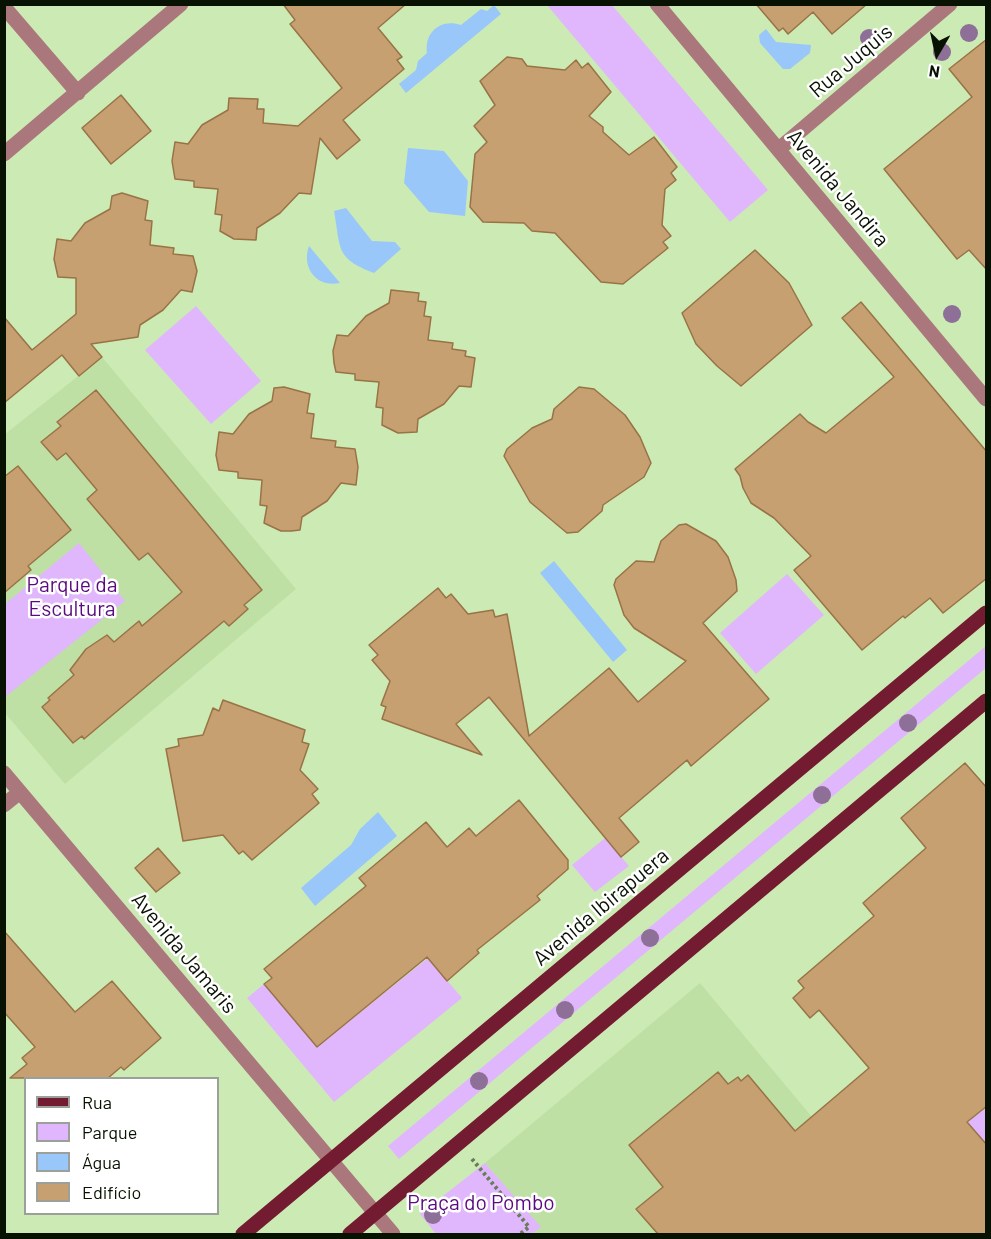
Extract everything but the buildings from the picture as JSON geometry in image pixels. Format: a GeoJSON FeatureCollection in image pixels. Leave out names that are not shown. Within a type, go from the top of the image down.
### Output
{"type":"FeatureCollection","features":[{"type":"Feature","properties":{"kind":"main road","name":"Avenida Ibirapuera"},"geometry":{"type":"LineString","coordinates":[[243,1234],[987,613]]}},
{"type":"Feature","properties":{"kind":"main road"},"geometry":{"type":"LineString","coordinates":[[350,1234],[987,701]]}},
{"type":"Feature","properties":{"kind":"street"},"geometry":{"type":"LineString","coordinates":[[4,154],[181,4]]}},
{"type":"Feature","properties":{"kind":"street","name":"Avenida Jandira"},"geometry":{"type":"LineString","coordinates":[[657,4],[987,399]]}},
{"type":"Feature","properties":{"kind":"street","name":"Rua Juquis"},"geometry":{"type":"LineString","coordinates":[[779,149],[950,4]]}},
{"type":"Feature","properties":{"kind":"street"},"geometry":{"type":"LineString","coordinates":[[4,7],[78,93]]}},
{"type":"Feature","properties":{"kind":"street","name":"Avenida Jamaris"},"geometry":{"type":"LineString","coordinates":[[4,773],[393,1234]]}},
{"type":"Feature","properties":{"kind":"street"},"geometry":{"type":"LineString","coordinates":[[4,805],[20,792]]}},
{"type":"Feature","properties":{"kind":"path"},"geometry":{"type":"LineString","coordinates":[[470,1156],[529,1227],[520,1234]]}},
{"type":"Feature","properties":{"kind":"shaded area"},"geometry":{"type":"Polygon","coordinates":[[[102,357],[296,589],[65,784],[5,713],[4,435],[102,357]]]}},
{"type":"Feature","properties":{"kind":"shaded area"},"geometry":{"type":"Polygon","coordinates":[[[700,983],[909,1233],[532,1234],[540,1227],[485,1163],[700,983]]]}},
{"type":"Feature","properties":{"kind":"green space"},"geometry":{"type":"Polygon","coordinates":[[[547,5],[612,5],[768,190],[730,222],[547,5]]]}},
{"type":"Feature","properties":{"kind":"green space"},"geometry":{"type":"Polygon","coordinates":[[[196,306],[261,381],[211,424],[145,350],[196,306]]]}},
{"type":"Feature","properties":{"kind":"green space","name":"Parque da Escultura"},"geometry":{"type":"Polygon","coordinates":[[[79,543],[125,601],[5,697],[5,604],[79,543]]]}},
{"type":"Feature","properties":{"kind":"green space"},"geometry":{"type":"Polygon","coordinates":[[[787,574],[824,615],[756,674],[720,633],[787,574]]]}},
{"type":"Feature","properties":{"kind":"green space"},"geometry":{"type":"Polygon","coordinates":[[[986,646],[986,668],[399,1159],[388,1146],[986,646]]]}},
{"type":"Feature","properties":{"kind":"green space"},"geometry":{"type":"Polygon","coordinates":[[[605,838],[629,866],[595,892],[572,865],[605,838]]]}},
{"type":"Feature","properties":{"kind":"green space"},"geometry":{"type":"Polygon","coordinates":[[[428,958],[462,998],[334,1102],[247,998],[264,984],[317,1047],[428,958]]]}},
{"type":"Feature","properties":{"kind":"green space"},"geometry":{"type":"Polygon","coordinates":[[[986,1108],[986,1145],[967,1122],[986,1108]]]}},
{"type":"Feature","properties":{"kind":"green space","name":"Praça do Pombo"},"geometry":{"type":"Polygon","coordinates":[[[485,1163],[541,1227],[532,1234],[436,1234],[420,1214],[485,1163]]]}},
{"type":"Feature","properties":{"kind":"water"},"geometry":{"type":"Polygon","coordinates":[[[494,5],[501,14],[406,93],[399,84],[416,70],[418,61],[427,53],[428,39],[435,28],[447,23],[461,25],[481,9],[487,11],[494,5]]]}},
{"type":"Feature","properties":{"kind":"water"},"geometry":{"type":"Polygon","coordinates":[[[766,29],[776,42],[811,45],[810,53],[790,69],[783,69],[760,43],[759,35],[766,29]]]}},
{"type":"Feature","properties":{"kind":"water"},"geometry":{"type":"Polygon","coordinates":[[[408,148],[444,151],[468,181],[465,216],[429,212],[404,183],[408,148]]]}},
{"type":"Feature","properties":{"kind":"water"},"geometry":{"type":"Polygon","coordinates":[[[346,208],[372,241],[395,242],[401,249],[374,273],[352,262],[342,251],[334,211],[346,208]]]}},
{"type":"Feature","properties":{"kind":"water"},"geometry":{"type":"Polygon","coordinates":[[[309,246],[340,283],[324,282],[313,275],[307,262],[309,246]]]}},
{"type":"Feature","properties":{"kind":"water"},"geometry":{"type":"Polygon","coordinates":[[[554,561],[627,650],[613,662],[540,573],[554,561]]]}},
{"type":"Feature","properties":{"kind":"water"},"geometry":{"type":"Polygon","coordinates":[[[378,812],[397,836],[315,906],[301,888],[351,845],[360,829],[378,812]]]}}]}
